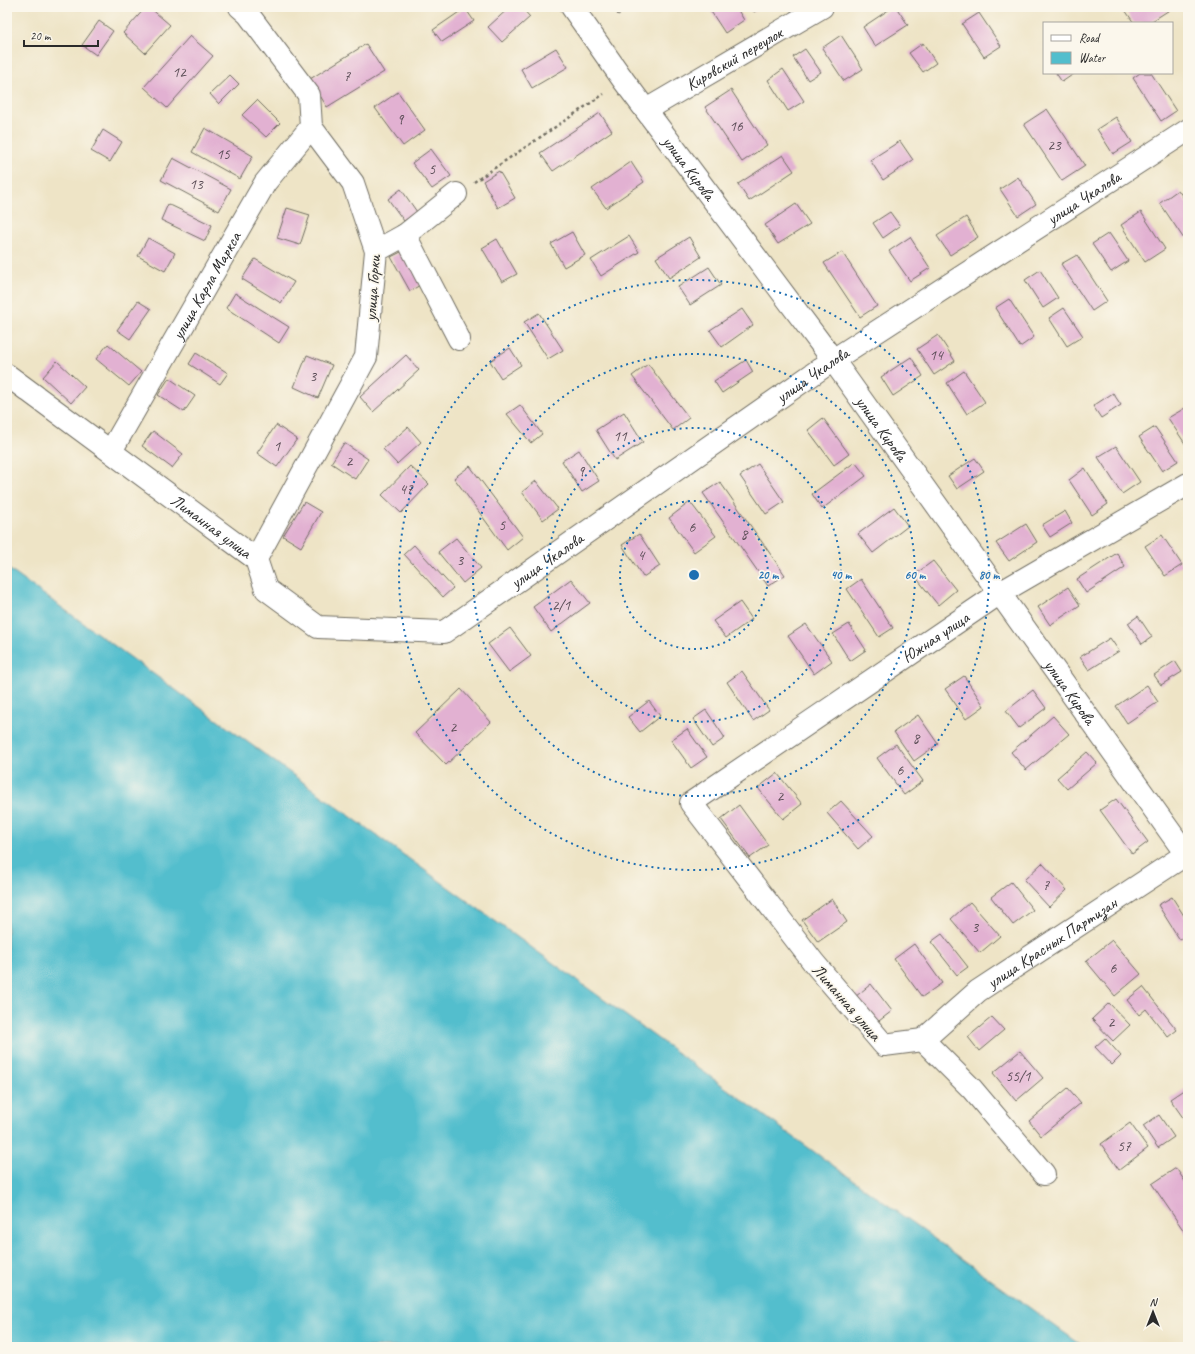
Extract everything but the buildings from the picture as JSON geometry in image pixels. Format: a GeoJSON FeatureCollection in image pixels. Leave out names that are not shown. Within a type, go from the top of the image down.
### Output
{"type":"FeatureCollection","features":[{"type":"Feature","properties":{"kind":"street","name":"улица Кирова"},"geometry":{"type":"LineString","coordinates":[[572,7],[646,110],[833,360],[1187,854]]}},
{"type":"Feature","properties":{"kind":"street","name":"Кировский переулок"},"geometry":{"type":"LineString","coordinates":[[646,110],[822,7]]}},
{"type":"Feature","properties":{"kind":"street"},"geometry":{"type":"LineString","coordinates":[[249,9],[309,95],[311,127]]}},
{"type":"Feature","properties":{"kind":"street","name":"улица Горки"},"geometry":{"type":"LineString","coordinates":[[256,559],[366,357],[376,251],[353,183],[311,127]]}},
{"type":"Feature","properties":{"kind":"street","name":"улица Карла Маркса"},"geometry":{"type":"LineString","coordinates":[[111,451],[265,183],[311,127]]}},
{"type":"Feature","properties":{"kind":"street","name":"улица Чкалова"},"geometry":{"type":"LineString","coordinates":[[444,632],[833,360],[1188,130]]}},
{"type":"Feature","properties":{"kind":"street"},"geometry":{"type":"LineString","coordinates":[[376,251],[405,235],[456,194]]}},
{"type":"Feature","properties":{"kind":"street"},"geometry":{"type":"LineString","coordinates":[[405,235],[459,339]]}},
{"type":"Feature","properties":{"kind":"street","name":"Лиманная улица"},"geometry":{"type":"LineString","coordinates":[[7,375],[256,559],[266,589],[318,627],[444,632]]}},
{"type":"Feature","properties":{"kind":"street","name":"Южная улица"},"geometry":{"type":"LineString","coordinates":[[691,803],[1000,593],[1188,484]]}},
{"type":"Feature","properties":{"kind":"street","name":"Лиманная улица"},"geometry":{"type":"LineString","coordinates":[[691,803],[814,963],[884,1045],[923,1040]]}},
{"type":"Feature","properties":{"kind":"street","name":"улица Красных Партизан"},"geometry":{"type":"LineString","coordinates":[[923,1040],[978,991],[1187,854]]}},
{"type":"Feature","properties":{"kind":"street"},"geometry":{"type":"LineString","coordinates":[[923,1040],[972,1090],[1044,1174]]}},
{"type":"Feature","properties":{"kind":"path"},"geometry":{"type":"LineString","coordinates":[[456,194],[624,80]]}},
{"type":"Feature","properties":{"kind":"water"},"geometry":{"type":"Polygon","coordinates":[[[7,568],[1084,1347],[7,1347],[7,568]]]}}]}
